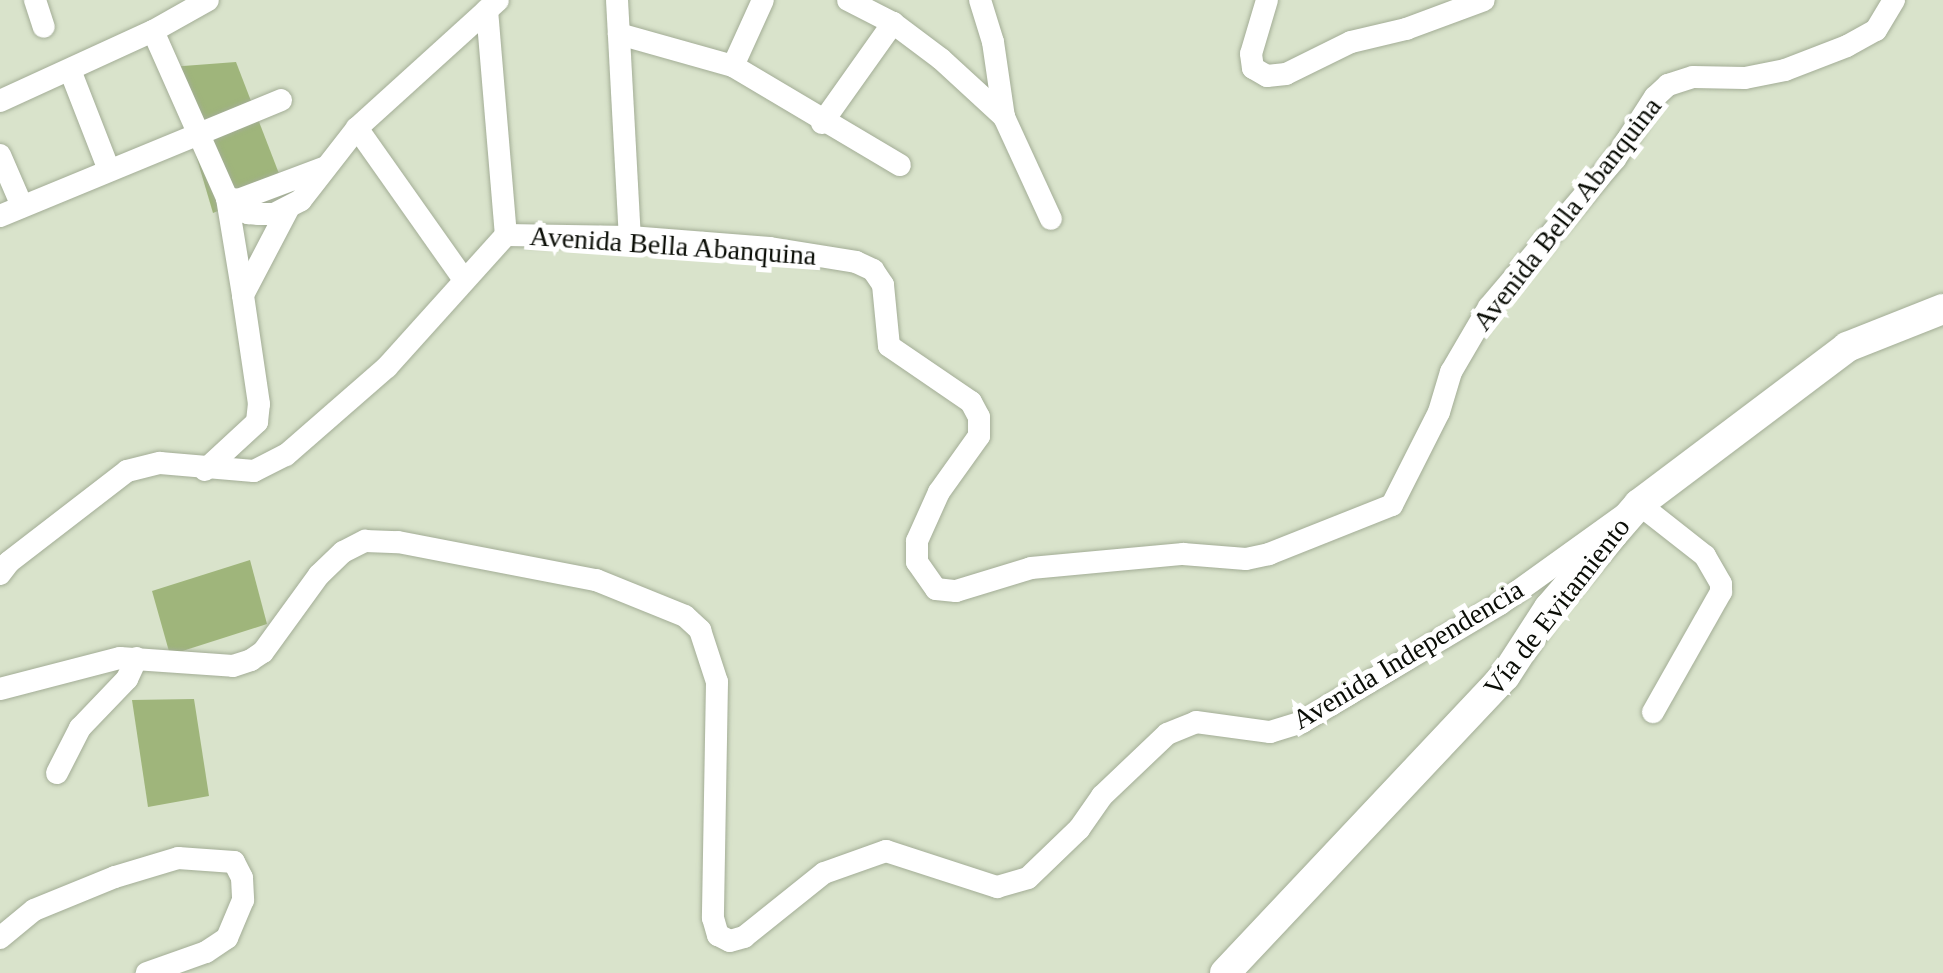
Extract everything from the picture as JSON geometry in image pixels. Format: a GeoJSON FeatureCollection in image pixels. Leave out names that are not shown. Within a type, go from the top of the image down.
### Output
{"type":"FeatureCollection","features":[{"type":"Feature","properties":{"kind":"main road","name":"Vía de Evitamiento"},"geometry":{"type":"LineString","coordinates":[[1224,973],[1506,676],[1549,608],[1639,504],[1847,347],[1943,310]]}},
{"type":"Feature","properties":{"kind":"street"},"geometry":{"type":"LineString","coordinates":[[36,0],[44,27]]}},
{"type":"Feature","properties":{"kind":"street"},"geometry":{"type":"LineString","coordinates":[[0,102],[153,31],[208,0]]}},
{"type":"Feature","properties":{"kind":"street"},"geometry":{"type":"LineString","coordinates":[[617,0],[630,237]]}},
{"type":"Feature","properties":{"kind":"street"},"geometry":{"type":"LineString","coordinates":[[733,66],[763,0]]}},
{"type":"Feature","properties":{"kind":"street"},"geometry":{"type":"LineString","coordinates":[[848,0],[892,23],[941,59],[1004,117]]}},
{"type":"Feature","properties":{"kind":"street"},"geometry":{"type":"LineString","coordinates":[[980,0],[993,42],[1004,117],[1051,219]]}},
{"type":"Feature","properties":{"kind":"street"},"geometry":{"type":"LineString","coordinates":[[1267,0],[1250,54],[1253,68],[1267,76],[1286,74],[1351,42],[1406,29],[1484,0]]}},
{"type":"Feature","properties":{"kind":"street","name":"Avenida Bella Abanquina"},"geometry":{"type":"LineString","coordinates":[[0,574],[9,562],[128,471],[160,463],[204,470],[254,470],[286,455],[387,367],[462,278],[506,236],[630,237],[770,248],[856,262],[874,270],[883,284],[889,346],[971,402],[980,417],[979,436],[939,492],[916,541],[917,562],[936,589],[956,591],[1031,568],[1182,554],[1246,559],[1334,530],[1392,505],[1439,412],[1451,372],[1489,307],[1603,174],[1655,96],[1668,85],[1693,77],[1746,78],[1785,70],[1876,30],[1894,0]]}},
{"type":"Feature","properties":{"kind":"street"},"geometry":{"type":"LineString","coordinates":[[227,198],[248,213],[274,214],[288,209],[300,200],[357,128],[493,5]]}},
{"type":"Feature","properties":{"kind":"street"},"geometry":{"type":"LineString","coordinates":[[493,5],[506,236]]}},
{"type":"Feature","properties":{"kind":"street"},"geometry":{"type":"LineString","coordinates":[[822,122],[892,23]]}},
{"type":"Feature","properties":{"kind":"street"},"geometry":{"type":"LineString","coordinates":[[153,31],[227,198],[260,414],[253,430],[204,470]]}},
{"type":"Feature","properties":{"kind":"street"},"geometry":{"type":"LineString","coordinates":[[619,34],[733,66],[900,165]]}},
{"type":"Feature","properties":{"kind":"street"},"geometry":{"type":"LineString","coordinates":[[70,70],[109,170]]}},
{"type":"Feature","properties":{"kind":"street"},"geometry":{"type":"LineString","coordinates":[[0,155],[11,211],[281,100]]}},
{"type":"Feature","properties":{"kind":"street"},"geometry":{"type":"LineString","coordinates":[[357,128],[462,278]]}},
{"type":"Feature","properties":{"kind":"street"},"geometry":{"type":"LineString","coordinates":[[227,198],[238,200],[323,168]]}},
{"type":"Feature","properties":{"kind":"street"},"geometry":{"type":"LineString","coordinates":[[244,295],[288,209]]}},
{"type":"Feature","properties":{"kind":"street"},"geometry":{"type":"LineString","coordinates":[[1639,504],[1704,556],[1721,584],[1721,592],[1652,712]]}},
{"type":"Feature","properties":{"kind":"street","name":"Avenida Independencia"},"geometry":{"type":"LineString","coordinates":[[0,689],[120,658],[233,666],[250,660],[263,652],[319,575],[342,552],[365,541],[398,542],[596,580],[685,616],[700,630],[717,682],[713,918],[718,935],[730,941],[744,937],[824,873],[886,851],[997,887],[1028,878],[1079,829],[1102,796],[1166,734],[1196,722],[1270,732],[1302,722],[1500,604],[1639,504]]}},
{"type":"Feature","properties":{"kind":"street"},"geometry":{"type":"LineString","coordinates":[[57,774],[71,740],[127,679],[136,658]]}},
{"type":"Feature","properties":{"kind":"street"},"geometry":{"type":"LineString","coordinates":[[0,938],[34,910],[115,877],[178,858],[234,862],[242,878],[243,900],[227,938],[215,948],[147,973]]}},
{"type":"Feature","properties":{"kind":"green space"},"geometry":{"type":"Polygon","coordinates":[[[236,62],[283,184],[213,213],[170,67],[236,62]]]}},
{"type":"Feature","properties":{"kind":"green space"},"geometry":{"type":"Polygon","coordinates":[[[250,560],[267,624],[170,655],[152,591],[250,560]]]}},
{"type":"Feature","properties":{"kind":"green space"},"geometry":{"type":"Polygon","coordinates":[[[194,699],[209,796],[148,807],[132,700],[194,699]]]}}]}
